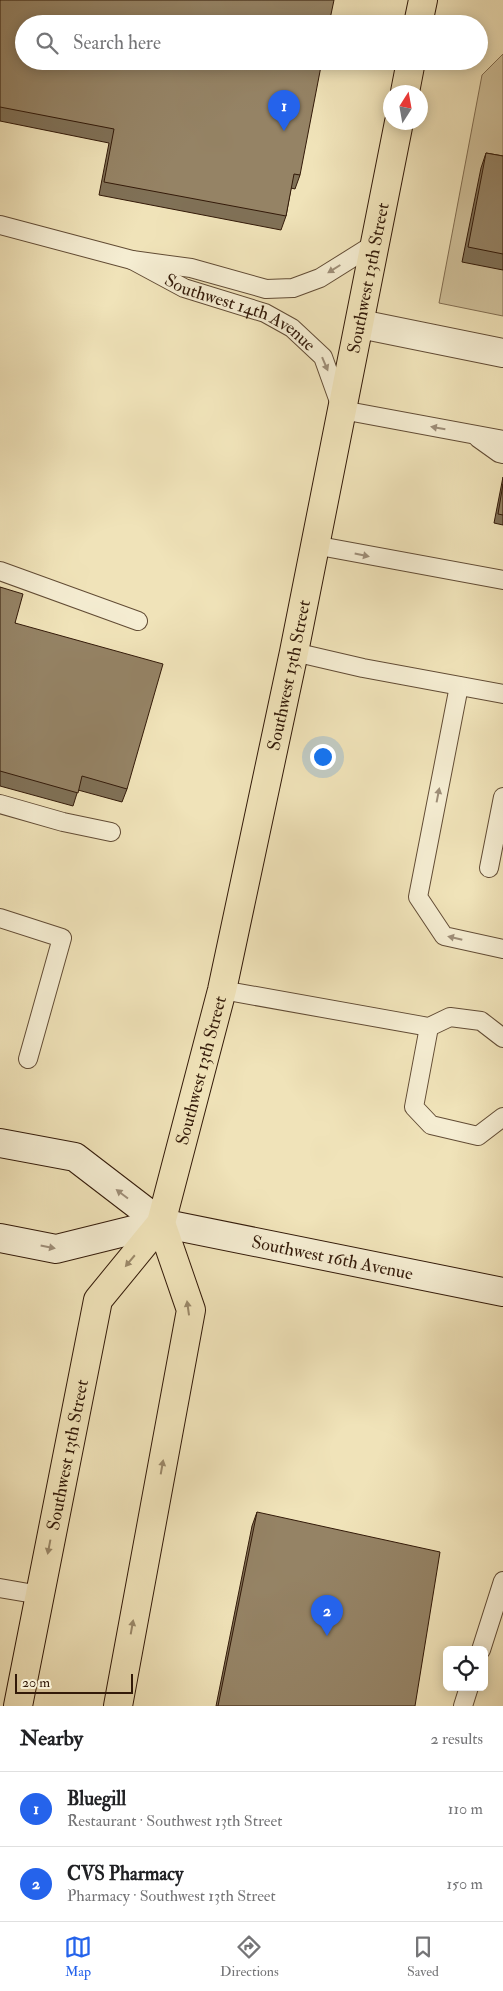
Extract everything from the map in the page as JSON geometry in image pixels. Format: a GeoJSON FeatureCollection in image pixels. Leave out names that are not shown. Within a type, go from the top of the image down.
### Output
{"type":"FeatureCollection","features":[{"type":"Feature","properties":{"kind":"main road"},"geometry":{"type":"LineString","coordinates":[[420,15],[423,0]]}},
{"type":"Feature","properties":{"kind":"main road"},"geometry":{"type":"LineString","coordinates":[[406,85],[409,70]]}},
{"type":"Feature","properties":{"kind":"main road","name":"Southwest 13th Street"},"geometry":{"type":"LineString","coordinates":[[18,1706],[98,1300],[161,1224],[222,990],[294,652],[397,130]]}},
{"type":"Feature","properties":{"kind":"main road"},"geometry":{"type":"LineString","coordinates":[[360,324],[503,353]]}},
{"type":"Feature","properties":{"kind":"main road","name":"Southwest 16th Avenue"},"geometry":{"type":"LineString","coordinates":[[0,1143],[75,1158],[161,1224]]}},
{"type":"Feature","properties":{"kind":"main road"},"geometry":{"type":"LineString","coordinates":[[118,1706],[191,1310],[161,1224]]}},
{"type":"Feature","properties":{"kind":"main road","name":"Southwest 16th Avenue"},"geometry":{"type":"LineString","coordinates":[[0,1238],[56,1249],[161,1224],[503,1292]]}},
{"type":"Feature","properties":{"kind":"lane","name":"Southwest 14th Avenue"},"geometry":{"type":"LineString","coordinates":[[0,225],[132,260],[191,268],[266,289],[293,288],[320,278],[376,243]]}},
{"type":"Feature","properties":{"kind":"lane","name":"Southwest 14th Avenue"},"geometry":{"type":"LineString","coordinates":[[132,260],[184,288],[265,313],[292,328],[323,357],[342,410]]}},
{"type":"Feature","properties":{"kind":"lane"},"geometry":{"type":"LineString","coordinates":[[342,410],[503,440]]}},
{"type":"Feature","properties":{"kind":"lane"},"geometry":{"type":"LineString","coordinates":[[472,434],[503,454]]}},
{"type":"Feature","properties":{"kind":"lane"},"geometry":{"type":"LineString","coordinates":[[314,545],[503,580]]}},
{"type":"Feature","properties":{"kind":"lane"},"geometry":{"type":"LineString","coordinates":[[0,571],[138,621]]}},
{"type":"Feature","properties":{"kind":"lane"},"geometry":{"type":"LineString","coordinates":[[294,652],[362,668],[503,694]]}},
{"type":"Feature","properties":{"kind":"lane"},"geometry":{"type":"LineString","coordinates":[[459,686],[418,897],[444,936],[503,949]]}},
{"type":"Feature","properties":{"kind":"lane"},"geometry":{"type":"LineString","coordinates":[[489,868],[503,796]]}},
{"type":"Feature","properties":{"kind":"lane"},"geometry":{"type":"LineString","coordinates":[[0,804],[63,822],[111,832]]}},
{"type":"Feature","properties":{"kind":"lane"},"geometry":{"type":"LineString","coordinates":[[0,918],[62,938],[28,1058]]}},
{"type":"Feature","properties":{"kind":"lane"},"geometry":{"type":"LineString","coordinates":[[222,990],[429,1026],[450,1017],[481,1021],[503,1038]]}},
{"type":"Feature","properties":{"kind":"lane"},"geometry":{"type":"LineString","coordinates":[[429,1026],[414,1107],[431,1125],[478,1136],[503,1118]]}},
{"type":"Feature","properties":{"kind":"lane"},"geometry":{"type":"LineString","coordinates":[[482,1646],[503,1581]]}},
{"type":"Feature","properties":{"kind":"lane"},"geometry":{"type":"LineString","coordinates":[[0,1588],[40,1596]]}},
{"type":"Feature","properties":{"kind":"lane"},"geometry":{"type":"LineString","coordinates":[[463,1706],[468,1691]]}},
{"type":"Feature","properties":{"kind":"shaded area"},"geometry":{"type":"Polygon","coordinates":[[[503,54],[503,316],[439,303],[482,75],[503,54]]]}},
{"type":"Feature","properties":{"kind":"building"},"geometry":{"type":"Polygon","coordinates":[[[0,0],[334,0],[331,15],[15,15],[15,70],[320,70],[300,175],[294,174],[286,216],[104,182],[114,129],[0,107],[0,0]]]}},
{"type":"Feature","properties":{"kind":"building"},"geometry":{"type":"Polygon","coordinates":[[[486,153],[503,156],[503,254],[468,247],[486,153]]]}},
{"type":"Feature","properties":{"kind":"building"},"geometry":{"type":"Polygon","coordinates":[[[503,484],[503,515],[498,514],[503,484]]]}},
{"type":"Feature","properties":{"kind":"building"},"geometry":{"type":"Polygon","coordinates":[[[0,587],[23,594],[15,623],[163,664],[127,789],[82,776],[78,793],[0,771],[0,587]]]}},
{"type":"Feature","properties":{"kind":"building"},"geometry":{"type":"Polygon","coordinates":[[[257,1512],[440,1552],[415,1706],[218,1706],[257,1512]]]}},
{"type":"Feature","properties":{"kind":"place","name":"Bluegill"},"geometry":{"type":"Point","coordinates":[284,131]}},
{"type":"Feature","properties":{"kind":"place","name":"CVS Pharmacy"},"geometry":{"type":"Point","coordinates":[327,1636]}}]}
